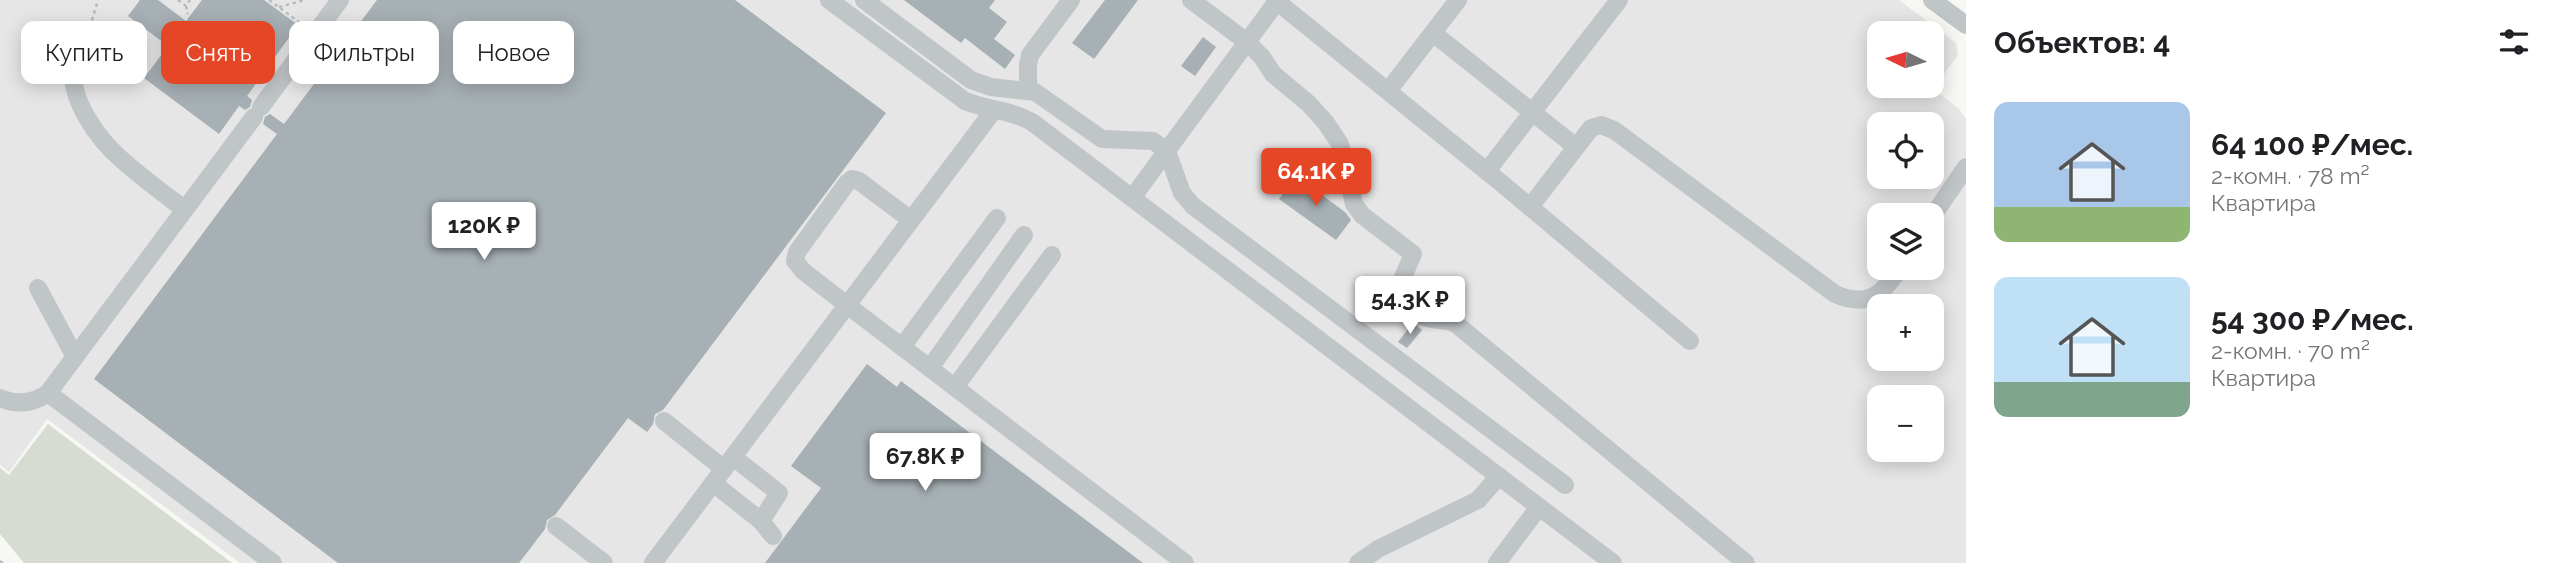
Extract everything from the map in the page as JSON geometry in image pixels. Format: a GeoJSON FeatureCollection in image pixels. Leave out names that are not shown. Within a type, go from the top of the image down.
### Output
{"type":"FeatureCollection","features":[{"type":"Feature","properties":{"kind":"street"},"geometry":{"type":"LineString","coordinates":[[0,398],[17,403],[48,393],[340,0]]}},
{"type":"Feature","properties":{"kind":"street"},"geometry":{"type":"LineString","coordinates":[[830,0],[965,101],[1020,115],[1032,122],[1613,563]]}},
{"type":"Feature","properties":{"kind":"street"},"geometry":{"type":"LineString","coordinates":[[864,0],[971,80],[990,87],[1028,90],[1041,96],[1102,139],[1149,140],[1167,151],[1182,193],[1193,206],[1565,485]]}},
{"type":"Feature","properties":{"kind":"street"},"geometry":{"type":"LineString","coordinates":[[1028,90],[1030,55],[1071,0]]}},
{"type":"Feature","properties":{"kind":"street"},"geometry":{"type":"LineString","coordinates":[[1191,0],[1247,42],[1262,57],[1273,74],[1309,104],[1340,144],[1354,204],[1362,215],[1413,254],[1398,289],[1402,298],[1429,319],[1444,318],[1456,324],[1746,563]]}},
{"type":"Feature","properties":{"kind":"street"},"geometry":{"type":"LineString","coordinates":[[1132,198],[1277,0],[1690,341]]}},
{"type":"Feature","properties":{"kind":"street"},"geometry":{"type":"LineString","coordinates":[[1388,91],[1458,0]]}},
{"type":"Feature","properties":{"kind":"street"},"geometry":{"type":"LineString","coordinates":[[1487,171],[1619,0]]}},
{"type":"Feature","properties":{"kind":"street"},"geometry":{"type":"LineString","coordinates":[[1932,0],[1966,25]]}},
{"type":"Feature","properties":{"kind":"street"},"geometry":{"type":"LineString","coordinates":[[1433,33],[1576,147]]}},
{"type":"Feature","properties":{"kind":"street"},"geometry":{"type":"LineString","coordinates":[[74,84],[81,104],[111,149],[184,209]]}},
{"type":"Feature","properties":{"kind":"street"},"geometry":{"type":"LineString","coordinates":[[653,563],[994,110]]}},
{"type":"Feature","properties":{"kind":"street"},"geometry":{"type":"LineString","coordinates":[[1530,207],[1591,128],[1601,125],[1614,130],[1824,287],[1845,299],[1866,300],[1876,296],[1891,280]]}},
{"type":"Feature","properties":{"kind":"street"},"geometry":{"type":"LineString","coordinates":[[1942,203],[1966,167]]}},
{"type":"Feature","properties":{"kind":"street"},"geometry":{"type":"LineString","coordinates":[[911,220],[859,181],[852,179],[797,252],[795,261],[803,271],[1185,563]]}},
{"type":"Feature","properties":{"kind":"street"},"geometry":{"type":"LineString","coordinates":[[902,347],[997,218]]}},
{"type":"Feature","properties":{"kind":"street"},"geometry":{"type":"LineString","coordinates":[[930,368],[1024,235]]}},
{"type":"Feature","properties":{"kind":"street"},"geometry":{"type":"LineString","coordinates":[[955,387],[1052,255]]}},
{"type":"Feature","properties":{"kind":"street"},"geometry":{"type":"LineString","coordinates":[[38,288],[75,357]]}},
{"type":"Feature","properties":{"kind":"street"},"geometry":{"type":"LineString","coordinates":[[48,393],[274,563]]}},
{"type":"Feature","properties":{"kind":"street"},"geometry":{"type":"LineString","coordinates":[[664,421],[723,469],[773,536]]}},
{"type":"Feature","properties":{"kind":"street"},"geometry":{"type":"LineString","coordinates":[[723,469],[779,493],[761,521]]}},
{"type":"Feature","properties":{"kind":"street"},"geometry":{"type":"LineString","coordinates":[[1358,563],[1378,549],[1478,500],[1499,476]]}},
{"type":"Feature","properties":{"kind":"street"},"geometry":{"type":"LineString","coordinates":[[1497,563],[1539,507]]}},
{"type":"Feature","properties":{"kind":"street"},"geometry":{"type":"LineString","coordinates":[[556,526],[604,563]]}},
{"type":"Feature","properties":{"kind":"path"},"geometry":{"type":"LineString","coordinates":[[92,21],[98,0]]}},
{"type":"Feature","properties":{"kind":"path"},"geometry":{"type":"LineString","coordinates":[[178,0],[186,6],[188,14]]}},
{"type":"Feature","properties":{"kind":"path"},"geometry":{"type":"LineString","coordinates":[[186,6],[190,0]]}},
{"type":"Feature","properties":{"kind":"path"},"geometry":{"type":"LineString","coordinates":[[269,0],[298,21]]}},
{"type":"Feature","properties":{"kind":"path"},"geometry":{"type":"LineString","coordinates":[[279,7],[305,0]]}},
{"type":"Feature","properties":{"kind":"shaded area"},"geometry":{"type":"Polygon","coordinates":[[[0,0],[1899,0],[1927,21],[1867,21],[1867,98],[1944,97],[1958,108],[1966,119],[1966,563],[240,563],[47,419],[9,472],[0,465],[0,0]]]}},
{"type":"Feature","properties":{"kind":"shaded area"},"geometry":{"type":"Polygon","coordinates":[[[1944,34],[1956,43],[1958,55],[1944,74],[1944,34]]]}},
{"type":"Feature","properties":{"kind":"shaded area"},"geometry":{"type":"Polygon","coordinates":[[[48,424],[232,563],[24,563],[0,534],[0,468],[9,475],[48,424]]]}},
{"type":"Feature","properties":{"kind":"building"},"geometry":{"type":"Polygon","coordinates":[[[140,0],[158,0],[186,21],[161,21],[161,41],[147,30],[147,21],[135,21],[128,16],[140,0]]]}},
{"type":"Feature","properties":{"kind":"building"},"geometry":{"type":"Polygon","coordinates":[[[202,0],[264,0],[293,21],[289,21],[289,38],[275,57],[275,21],[186,21],[202,0]]]}},
{"type":"Feature","properties":{"kind":"building"},"geometry":{"type":"Polygon","coordinates":[[[377,0],[735,0],[886,113],[663,410],[655,414],[653,424],[647,432],[628,418],[555,515],[547,520],[545,529],[519,563],[338,563],[94,379],[277,134],[263,124],[265,117],[270,114],[284,124],[314,84],[439,84],[439,21],[361,21],[377,0]]]}},
{"type":"Feature","properties":{"kind":"building"},"geometry":{"type":"Polygon","coordinates":[[[904,0],[995,0],[989,8],[1007,22],[994,39],[1015,55],[1005,69],[965,38],[961,43],[904,0]]]}},
{"type":"Feature","properties":{"kind":"building"},"geometry":{"type":"Polygon","coordinates":[[[1105,0],[1138,0],[1094,59],[1072,43],[1105,0]]]}},
{"type":"Feature","properties":{"kind":"building"},"geometry":{"type":"Polygon","coordinates":[[[1203,37],[1216,47],[1195,76],[1181,66],[1203,37]]]}},
{"type":"Feature","properties":{"kind":"building"},"geometry":{"type":"Polygon","coordinates":[[[161,55],[161,84],[256,84],[247,96],[252,100],[250,107],[245,110],[239,106],[219,134],[147,80],[147,74],[161,55]]]}},
{"type":"Feature","properties":{"kind":"building"},"geometry":{"type":"Polygon","coordinates":[[[1296,176],[1345,212],[1351,220],[1336,240],[1279,199],[1296,176]]]}},
{"type":"Feature","properties":{"kind":"building"},"geometry":{"type":"Polygon","coordinates":[[[1413,323],[1422,330],[1407,348],[1398,342],[1413,323]]]}},
{"type":"Feature","properties":{"kind":"building"},"geometry":{"type":"Polygon","coordinates":[[[867,364],[897,387],[901,381],[1143,563],[765,563],[821,488],[791,466],[867,364]]]}}]}
